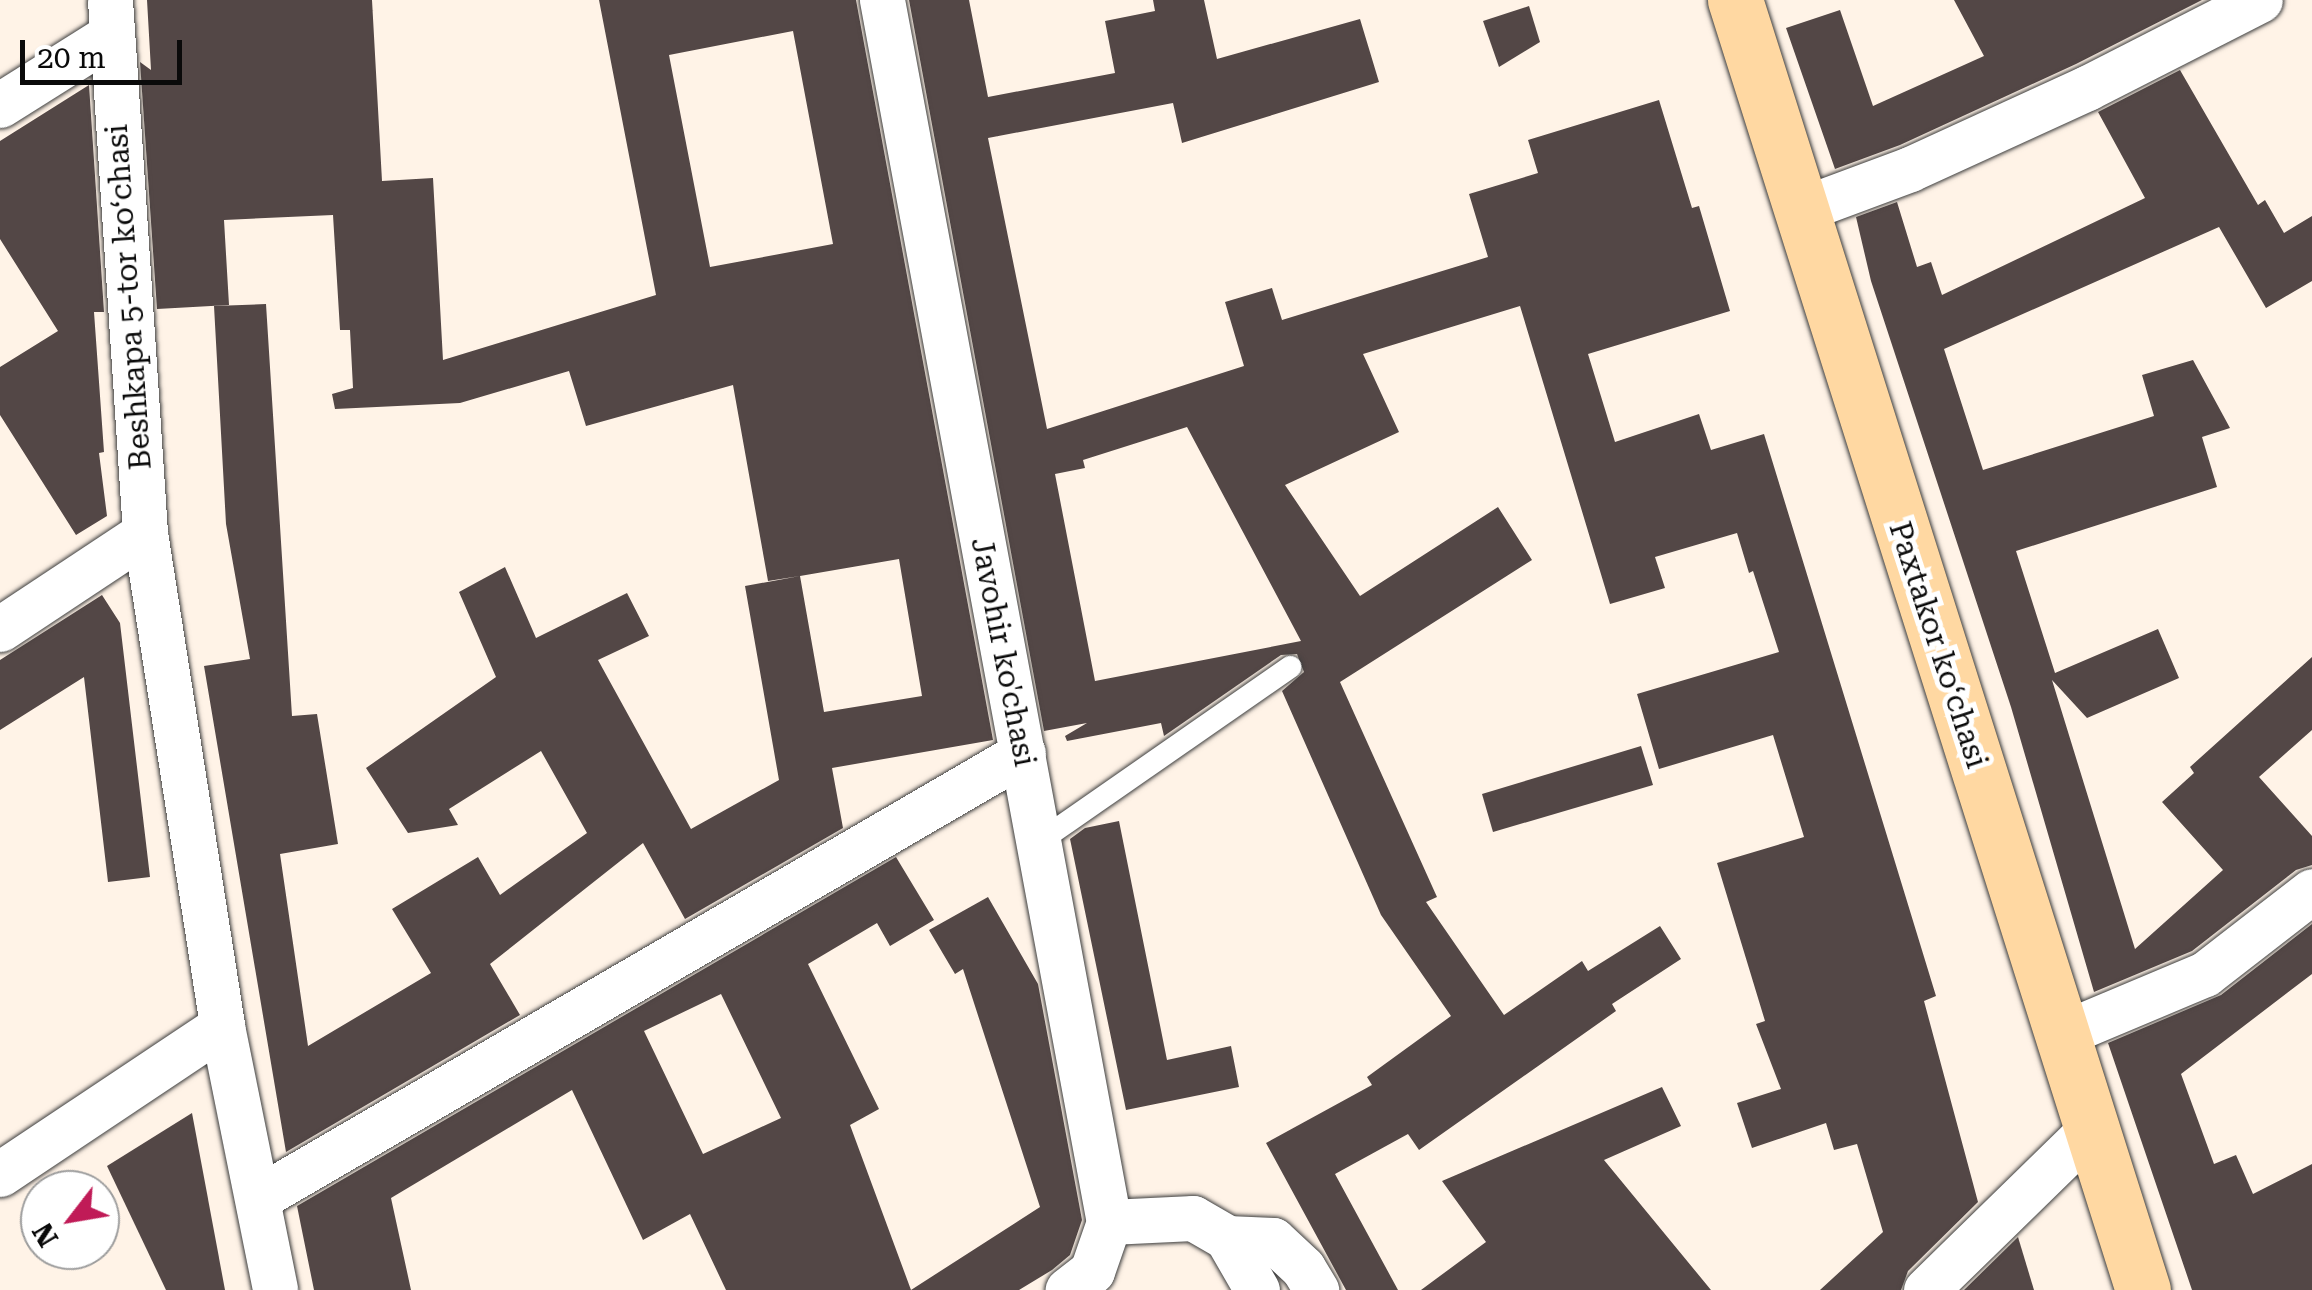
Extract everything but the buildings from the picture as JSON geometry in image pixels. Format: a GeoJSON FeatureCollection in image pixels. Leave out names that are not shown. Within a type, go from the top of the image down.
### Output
{"type":"FeatureCollection","features":[{"type":"Feature","properties":{"kind":"main road","name":"Paxtakor koʻchasi"},"geometry":{"type":"LineString","coordinates":[[1735,0],[2143,1290]]}},
{"type":"Feature","properties":{"kind":"street","name":"Javohir ko'chasi"},"geometry":{"type":"LineString","coordinates":[[882,0],[1109,1222],[1092,1271],[1068,1290]]}},
{"type":"Feature","properties":{"kind":"street"},"geometry":{"type":"LineString","coordinates":[[1800,210],[1910,169],[2086,88],[2260,0]]}},
{"type":"Feature","properties":{"kind":"street"},"geometry":{"type":"LineString","coordinates":[[0,105],[110,18]]}},
{"type":"Feature","properties":{"kind":"street","name":"Beshkapa 5-tor koʻchasi"},"geometry":{"type":"LineString","coordinates":[[110,18],[145,533],[222,1026],[275,1290]]}},
{"type":"Feature","properties":{"kind":"street"},"geometry":{"type":"LineString","coordinates":[[0,629],[145,533]]}},
{"type":"Feature","properties":{"kind":"street"},"geometry":{"type":"LineString","coordinates":[[258,1198],[1023,753]]}},
{"type":"Feature","properties":{"kind":"street"},"geometry":{"type":"LineString","coordinates":[[2062,1034],[2205,974],[2312,891]]}},
{"type":"Feature","properties":{"kind":"street"},"geometry":{"type":"LineString","coordinates":[[0,1174],[222,1026]]}},
{"type":"Feature","properties":{"kind":"street"},"geometry":{"type":"LineString","coordinates":[[1926,1290],[2092,1128]]}},
{"type":"Feature","properties":{"kind":"street"},"geometry":{"type":"LineString","coordinates":[[1109,1222],[1194,1218],[1227,1238],[1273,1240],[1304,1268],[1316,1290]]}},
{"type":"Feature","properties":{"kind":"street"},"geometry":{"type":"LineString","coordinates":[[1227,1238],[1257,1290]]}},
{"type":"Feature","properties":{"kind":"lane"},"geometry":{"type":"LineString","coordinates":[[1040,841],[1290,667]]}}]}
